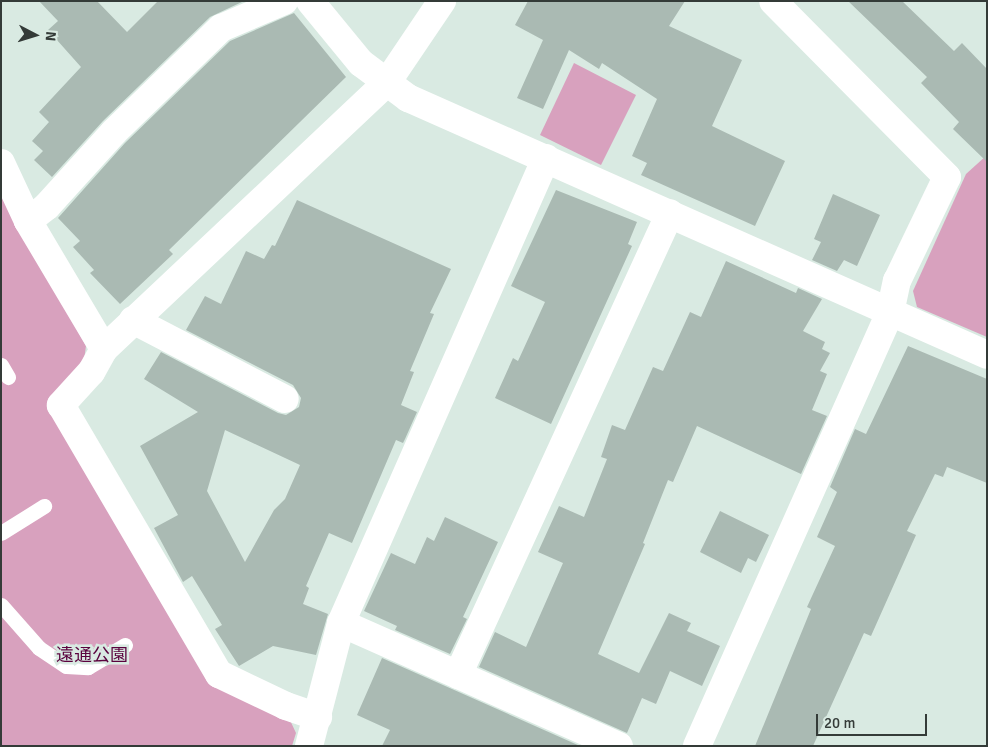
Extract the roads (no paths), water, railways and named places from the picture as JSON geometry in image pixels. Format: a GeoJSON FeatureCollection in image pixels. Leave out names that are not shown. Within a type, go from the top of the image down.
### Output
{"type":"FeatureCollection","features":[{"type":"Feature","properties":{"kind":"street"},"geometry":{"type":"LineString","coordinates":[[28,220],[46,206],[114,132],[221,28],[284,1]]}},
{"type":"Feature","properties":{"kind":"street"},"geometry":{"type":"LineString","coordinates":[[310,1],[361,63],[388,81],[408,98],[987,355]]}},
{"type":"Feature","properties":{"kind":"street"},"geometry":{"type":"LineString","coordinates":[[318,717],[286,706],[219,674],[61,405],[92,372],[104,349],[133,320],[388,81],[442,1]]}},
{"type":"Feature","properties":{"kind":"street"},"geometry":{"type":"LineString","coordinates":[[697,746],[890,313],[897,281],[947,177],[773,1]]}},
{"type":"Feature","properties":{"kind":"street"},"geometry":{"type":"LineString","coordinates":[[309,746],[342,623],[546,158]]}},
{"type":"Feature","properties":{"kind":"street"},"geometry":{"type":"LineString","coordinates":[[1,163],[28,220],[104,349]]}},
{"type":"Feature","properties":{"kind":"street"},"geometry":{"type":"LineString","coordinates":[[458,676],[670,213]]}},
{"type":"Feature","properties":{"kind":"street"},"geometry":{"type":"LineString","coordinates":[[133,320],[286,399]]}},
{"type":"Feature","properties":{"kind":"street"},"geometry":{"type":"LineString","coordinates":[[342,623],[619,746]]}},
{"type":"Feature","properties":{"kind":"lane"},"geometry":{"type":"LineString","coordinates":[[1,533],[44,506]]}},
{"type":"Feature","properties":{"kind":"lane"},"geometry":{"type":"LineString","coordinates":[[1,605],[43,652],[66,666],[88,667],[125,645]]}},
{"type":"Feature","properties":{"kind":"park label","name":"遠通公園"},"geometry":{"type":"Point","coordinates":[92,655]}}]}
